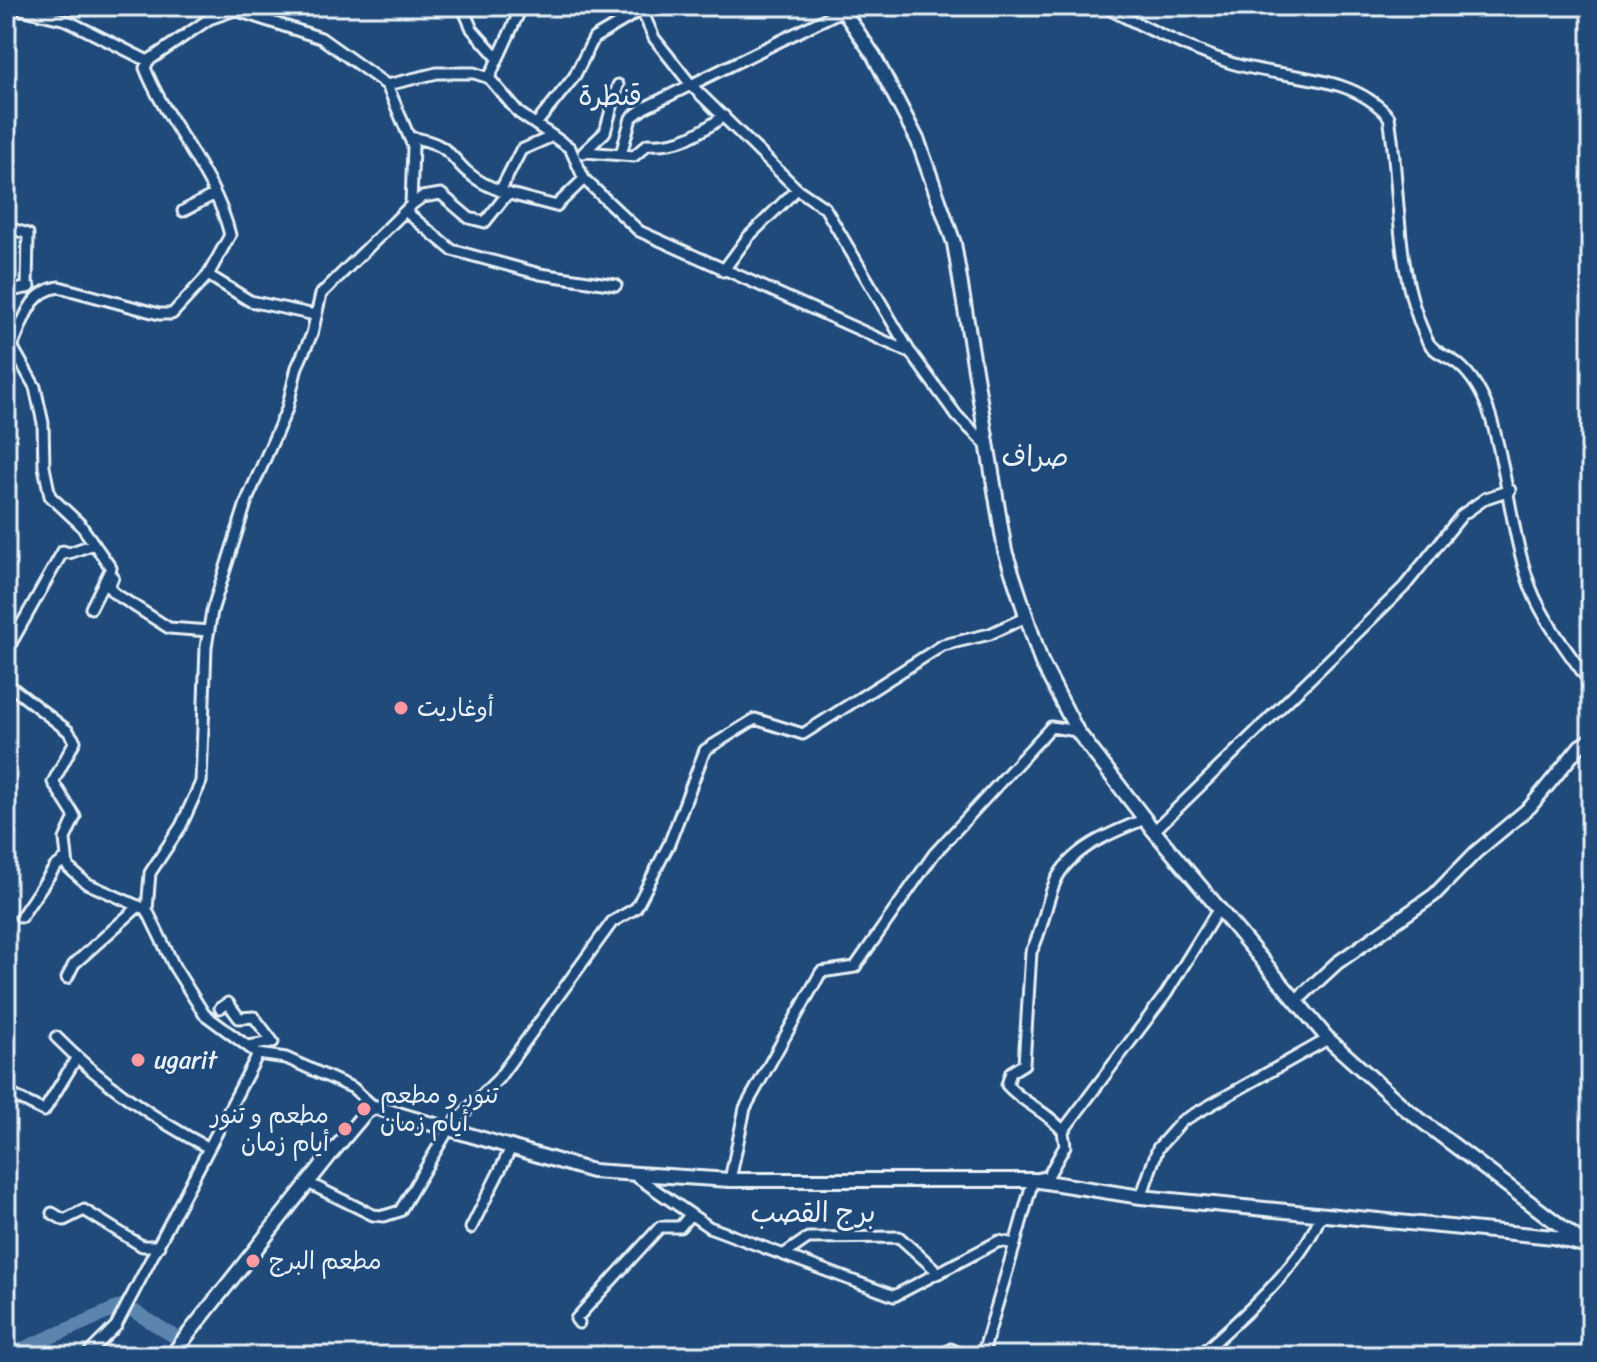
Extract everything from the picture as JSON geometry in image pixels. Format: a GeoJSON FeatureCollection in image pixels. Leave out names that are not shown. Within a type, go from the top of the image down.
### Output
{"type":"FeatureCollection","features":[{"type":"Feature","properties":{"kind":"main road"},"geometry":{"type":"LineString","coordinates":[[841,8],[874,56],[918,141],[954,243],[1005,551],[1024,618],[1041,661],[1077,731],[1154,831],[1328,1039],[1406,1109],[1588,1245]]}},
{"type":"Feature","properties":{"kind":"main road"},"geometry":{"type":"LineString","coordinates":[[171,1356],[308,1183],[366,1112],[374,1107],[590,1170],[730,1180],[1033,1180],[1141,1197],[1588,1245]]}},
{"type":"Feature","properties":{"kind":"street"},"geometry":{"type":"LineString","coordinates":[[8,6],[27,8],[66,20],[148,61]]}},
{"type":"Feature","properties":{"kind":"street"},"geometry":{"type":"LineString","coordinates":[[462,6],[472,29],[496,56]]}},
{"type":"Feature","properties":{"kind":"street"},"geometry":{"type":"LineString","coordinates":[[489,78],[496,56],[522,6]]}},
{"type":"Feature","properties":{"kind":"street"},"geometry":{"type":"LineString","coordinates":[[1103,6],[1164,37],[1229,63],[1283,77],[1330,82],[1379,105],[1389,117],[1398,224],[1418,318],[1431,347],[1457,363],[1482,395],[1510,490],[1518,537],[1534,595],[1554,634],[1591,684]]}},
{"type":"Feature","properties":{"kind":"street"},"geometry":{"type":"LineString","coordinates":[[536,124],[574,77],[594,38],[640,8],[654,38],[692,86],[797,189],[825,208],[911,353],[957,416],[989,447]]}},
{"type":"Feature","properties":{"kind":"street"},"geometry":{"type":"LineString","coordinates":[[621,154],[631,118],[841,8]]}},
{"type":"Feature","properties":{"kind":"street"},"geometry":{"type":"LineString","coordinates":[[6,292],[59,287],[159,314],[172,314],[208,275],[230,235],[215,194],[153,88],[145,68],[148,61],[209,19],[235,10],[321,38],[387,85],[413,146],[408,208]]}},
{"type":"Feature","properties":{"kind":"street"},"geometry":{"type":"LineString","coordinates":[[387,85],[437,73],[474,73],[489,78],[510,105],[581,154],[634,156],[648,144],[669,146],[724,116]]}},
{"type":"Feature","properties":{"kind":"street"},"geometry":{"type":"LineString","coordinates":[[581,154],[605,132],[618,85]]}},
{"type":"Feature","properties":{"kind":"street"},"geometry":{"type":"LineString","coordinates":[[67,978],[74,964],[143,908],[150,873],[181,826],[201,782],[209,631],[247,500],[287,409],[321,294],[331,281],[422,197],[441,194],[469,218],[485,222],[504,192],[521,150],[553,136]]}},
{"type":"Feature","properties":{"kind":"street"},"geometry":{"type":"LineString","coordinates":[[409,137],[445,146],[479,181],[504,192],[556,206],[584,179]]}},
{"type":"Feature","properties":{"kind":"street"},"geometry":{"type":"LineString","coordinates":[[581,154],[584,179],[639,231],[911,353]]}},
{"type":"Feature","properties":{"kind":"street"},"geometry":{"type":"LineString","coordinates":[[723,271],[748,237],[797,189]]}},
{"type":"Feature","properties":{"kind":"street"},"geometry":{"type":"LineString","coordinates":[[183,211],[215,194]]}},
{"type":"Feature","properties":{"kind":"street"},"geometry":{"type":"LineString","coordinates":[[408,208],[452,250],[540,274],[616,285]]}},
{"type":"Feature","properties":{"kind":"street"},"geometry":{"type":"LineString","coordinates":[[10,228],[28,234],[27,288]]}},
{"type":"Feature","properties":{"kind":"street"},"geometry":{"type":"LineString","coordinates":[[208,275],[250,301],[315,315]]}},
{"type":"Feature","properties":{"kind":"street"},"geometry":{"type":"LineString","coordinates":[[6,358],[32,299],[45,289]]}},
{"type":"Feature","properties":{"kind":"street"},"geometry":{"type":"LineString","coordinates":[[13,348],[35,387],[43,423],[44,467],[50,496],[73,516],[115,573],[105,595],[94,603],[111,568]]}},
{"type":"Feature","properties":{"kind":"street"},"geometry":{"type":"LineString","coordinates":[[1154,831],[1404,587],[1462,515],[1486,498],[1510,490]]}},
{"type":"Feature","properties":{"kind":"street"},"geometry":{"type":"LineString","coordinates":[[6,652],[63,551],[69,553],[94,544]]}},
{"type":"Feature","properties":{"kind":"street"},"geometry":{"type":"LineString","coordinates":[[109,587],[169,628],[209,631]]}},
{"type":"Feature","properties":{"kind":"street"},"geometry":{"type":"LineString","coordinates":[[308,1183],[373,1215],[384,1216],[400,1211],[450,1127],[498,1079],[612,922],[636,908],[669,844],[705,750],[755,719],[803,734],[943,645],[990,634],[1024,618]]}},
{"type":"Feature","properties":{"kind":"street"},"geometry":{"type":"LineString","coordinates":[[6,683],[68,731],[75,741],[53,782],[75,817],[65,839],[68,867],[86,883],[143,908],[204,1014],[258,1054],[286,1058],[353,1088],[374,1107]]}},
{"type":"Feature","properties":{"kind":"street"},"geometry":{"type":"LineString","coordinates":[[730,1180],[745,1108],[821,972],[855,967],[934,854],[1000,785],[1034,743],[1051,727],[1077,731]]}},
{"type":"Feature","properties":{"kind":"street"},"geometry":{"type":"LineString","coordinates":[[1297,1000],[1337,963],[1434,895],[1476,852],[1530,807],[1580,746],[1591,739]]}},
{"type":"Feature","properties":{"kind":"street"},"geometry":{"type":"LineString","coordinates":[[982,1356],[1033,1180],[1048,1176],[1065,1146],[1063,1131],[1054,1120],[1018,1098],[1007,1085],[1011,1072],[1024,1064],[1031,952],[1038,939],[1055,881],[1065,866],[1100,838],[1145,819]]}},
{"type":"Feature","properties":{"kind":"street"},"geometry":{"type":"LineString","coordinates":[[21,917],[55,867],[66,859]]}},
{"type":"Feature","properties":{"kind":"street"},"geometry":{"type":"LineString","coordinates":[[1063,1131],[1166,994],[1203,940],[1219,908]]}},
{"type":"Feature","properties":{"kind":"street"},"geometry":{"type":"LineString","coordinates":[[220,1008],[228,1003],[239,1018],[254,1017],[273,1042],[248,1046]]}},
{"type":"Feature","properties":{"kind":"street"},"geometry":{"type":"LineString","coordinates":[[56,1037],[77,1057],[183,1135],[209,1148]]}},
{"type":"Feature","properties":{"kind":"street"},"geometry":{"type":"LineString","coordinates":[[1141,1197],[1158,1148],[1182,1121],[1328,1039]]}},
{"type":"Feature","properties":{"kind":"street"},"geometry":{"type":"LineString","coordinates":[[86,1356],[116,1326],[258,1054]]}},
{"type":"Feature","properties":{"kind":"street"},"geometry":{"type":"LineString","coordinates":[[6,1092],[44,1111],[77,1057]]}},
{"type":"Feature","properties":{"kind":"street"},"geometry":{"type":"LineString","coordinates":[[471,1228],[512,1146]]}},
{"type":"Feature","properties":{"kind":"street"},"geometry":{"type":"LineString","coordinates":[[634,1175],[709,1227],[786,1253],[894,1296],[999,1241],[1015,1244]]}},
{"type":"Feature","properties":{"kind":"street"},"geometry":{"type":"LineString","coordinates":[[52,1213],[64,1220],[84,1210],[142,1246],[159,1246]]}},
{"type":"Feature","properties":{"kind":"street"},"geometry":{"type":"LineString","coordinates":[[1199,1356],[1266,1293],[1307,1240],[1321,1214]]}},
{"type":"Feature","properties":{"kind":"street"},"geometry":{"type":"LineString","coordinates":[[579,1323],[576,1319],[660,1227],[680,1227],[689,1216]]}},
{"type":"Feature","properties":{"kind":"street"},"geometry":{"type":"LineString","coordinates":[[786,1253],[808,1238],[899,1237],[939,1273]]}},
{"type":"Feature","properties":{"kind":"street"},"geometry":{"type":"LineString","coordinates":[[940,1356],[951,1349],[966,1356]]}},
{"type":"Feature","properties":{"kind":"waterway"},"geometry":{"type":"LineString","coordinates":[[7,1356],[124,1305],[177,1338]]}},
{"type":"Feature","properties":{"kind":"place","name":"أوغاريت"},"geometry":{"type":"Point","coordinates":[401,708]}},
{"type":"Feature","properties":{"kind":"place","name":"ugarit"},"geometry":{"type":"Point","coordinates":[138,1060]}},
{"type":"Feature","properties":{"kind":"place","name":"تنور و مطعم أيام زمان"},"geometry":{"type":"Point","coordinates":[364,1109]}},
{"type":"Feature","properties":{"kind":"place","name":"مطعم و تنور أيام زمان"},"geometry":{"type":"Point","coordinates":[345,1129]}},
{"type":"Feature","properties":{"kind":"place","name":"مطعم البرج"},"geometry":{"type":"Point","coordinates":[253,1261]}},
{"type":"Feature","properties":{"kind":"district","name":"قنطرة"},"geometry":{"type":"Point","coordinates":[610,95]}},
{"type":"Feature","properties":{"kind":"district","name":"صراف"},"geometry":{"type":"Point","coordinates":[1035,456]}},
{"type":"Feature","properties":{"kind":"district","name":"برج القصب"},"geometry":{"type":"Point","coordinates":[813,1212]}}]}
